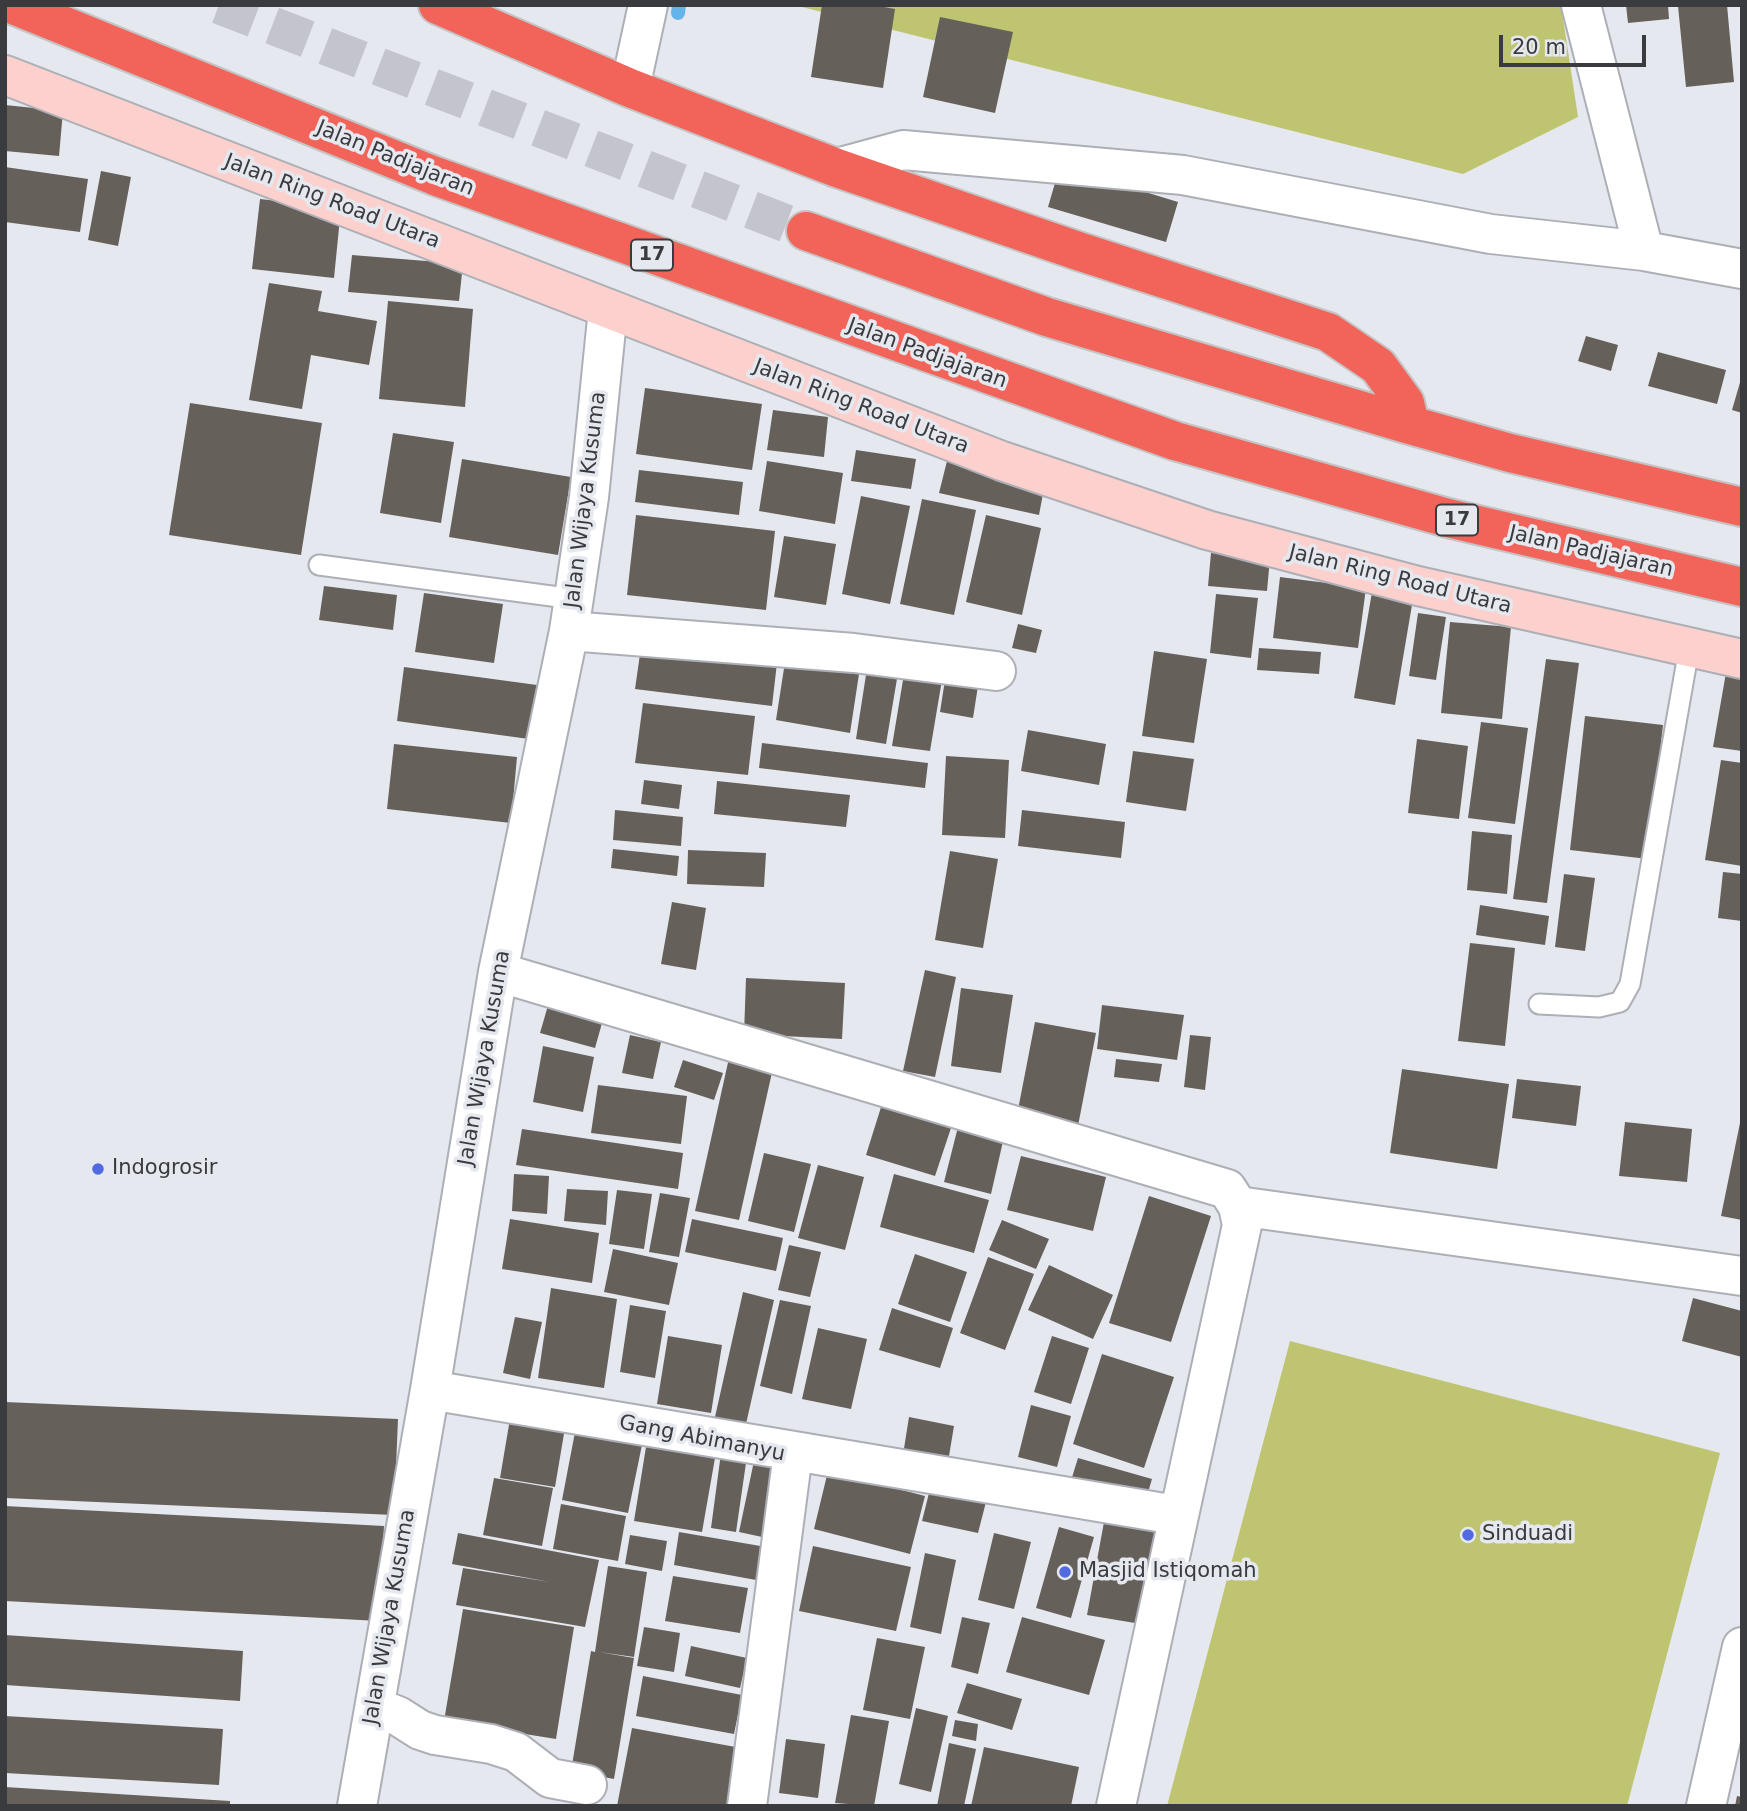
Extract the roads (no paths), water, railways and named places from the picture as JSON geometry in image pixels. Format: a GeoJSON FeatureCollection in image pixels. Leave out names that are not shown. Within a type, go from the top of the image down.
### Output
{"type":"FeatureCollection","features":[{"type":"Feature","properties":{"kind":"highway","name":"17"},"geometry":{"type":"LineString","coordinates":[[13,5],[135,53]]}},
{"type":"Feature","properties":{"kind":"highway"},"geometry":{"type":"LineString","coordinates":[[79,5],[106,24],[135,53]]}},
{"type":"Feature","properties":{"kind":"highway"},"geometry":{"type":"LineString","coordinates":[[438,5],[630,88],[837,168],[1078,251],[1328,331],[1378,366],[1405,403],[1410,425]]}},
{"type":"Feature","properties":{"kind":"highway","name":"Jalan Padjajaran"},"geometry":{"type":"LineString","coordinates":[[135,53],[435,176],[1175,441],[1448,518],[1742,587]]}},
{"type":"Feature","properties":{"kind":"highway"},"geometry":{"type":"LineString","coordinates":[[806,231],[1047,317],[1410,425],[1510,453],[1742,507]]}},
{"type":"Feature","properties":{"kind":"street"},"geometry":{"type":"LineString","coordinates":[[630,88],[648,5]]}},
{"type":"Feature","properties":{"kind":"street"},"geometry":{"type":"LineString","coordinates":[[1581,5],[1644,251]]}},
{"type":"Feature","properties":{"kind":"street","name":"Jalan Ring Road Utara"},"geometry":{"type":"LineString","coordinates":[[5,75],[1002,461],[1207,530],[1418,586],[1742,659]]}},
{"type":"Feature","properties":{"kind":"street"},"geometry":{"type":"LineString","coordinates":[[837,168],[904,150],[1183,176],[1491,234],[1644,251],[1742,269]]}},
{"type":"Feature","properties":{"kind":"street","name":"Jalan Wijaya Kusuma"},"geometry":{"type":"LineString","coordinates":[[357,1806],[430,1390],[498,972],[572,615],[589,497],[608,309]]}},
{"type":"Feature","properties":{"kind":"street"},"geometry":{"type":"LineString","coordinates":[[572,615],[996,671]]}},
{"type":"Feature","properties":{"kind":"street"},"geometry":{"type":"LineString","coordinates":[[498,972],[1227,1189],[1238,1206],[1242,1225],[1116,1806]]}},
{"type":"Feature","properties":{"kind":"street"},"geometry":{"type":"LineString","coordinates":[[1238,1206],[1742,1276]]}},
{"type":"Feature","properties":{"kind":"street","name":"Gang Abimanyu"},"geometry":{"type":"LineString","coordinates":[[430,1390],[793,1452],[747,1806]]}},
{"type":"Feature","properties":{"kind":"street"},"geometry":{"type":"LineString","coordinates":[[793,1452],[1177,1515]]}},
{"type":"Feature","properties":{"kind":"street"},"geometry":{"type":"LineString","coordinates":[[1706,1806],[1742,1647]]}},
{"type":"Feature","properties":{"kind":"street"},"geometry":{"type":"LineString","coordinates":[[374,1707],[435,1735],[491,1744],[516,1752],[550,1778],[587,1785]]}},
{"type":"Feature","properties":{"kind":"lane"},"geometry":{"type":"LineString","coordinates":[[319,565],[572,615]]}},
{"type":"Feature","properties":{"kind":"lane"},"geometry":{"type":"LineString","coordinates":[[1539,1004],[1599,1007],[1620,1002],[1630,984],[1689,649]]}},
{"type":"Feature","properties":{"kind":"waterway"},"geometry":{"type":"LineString","coordinates":[[678,13],[679,5]]}},
{"type":"Feature","properties":{"kind":"tunnel"},"geometry":{"type":"LineString","coordinates":[[219,5],[806,231]]}},
{"type":"Feature","properties":{"kind":"place","name":"Indogrosir"},"geometry":{"type":"Point","coordinates":[98,1169]}},
{"type":"Feature","properties":{"kind":"place","name":"Sinduadi"},"geometry":{"type":"Point","coordinates":[1468,1535]}},
{"type":"Feature","properties":{"kind":"place","name":"Masjid Istiqomah"},"geometry":{"type":"Point","coordinates":[1065,1572]}}]}
